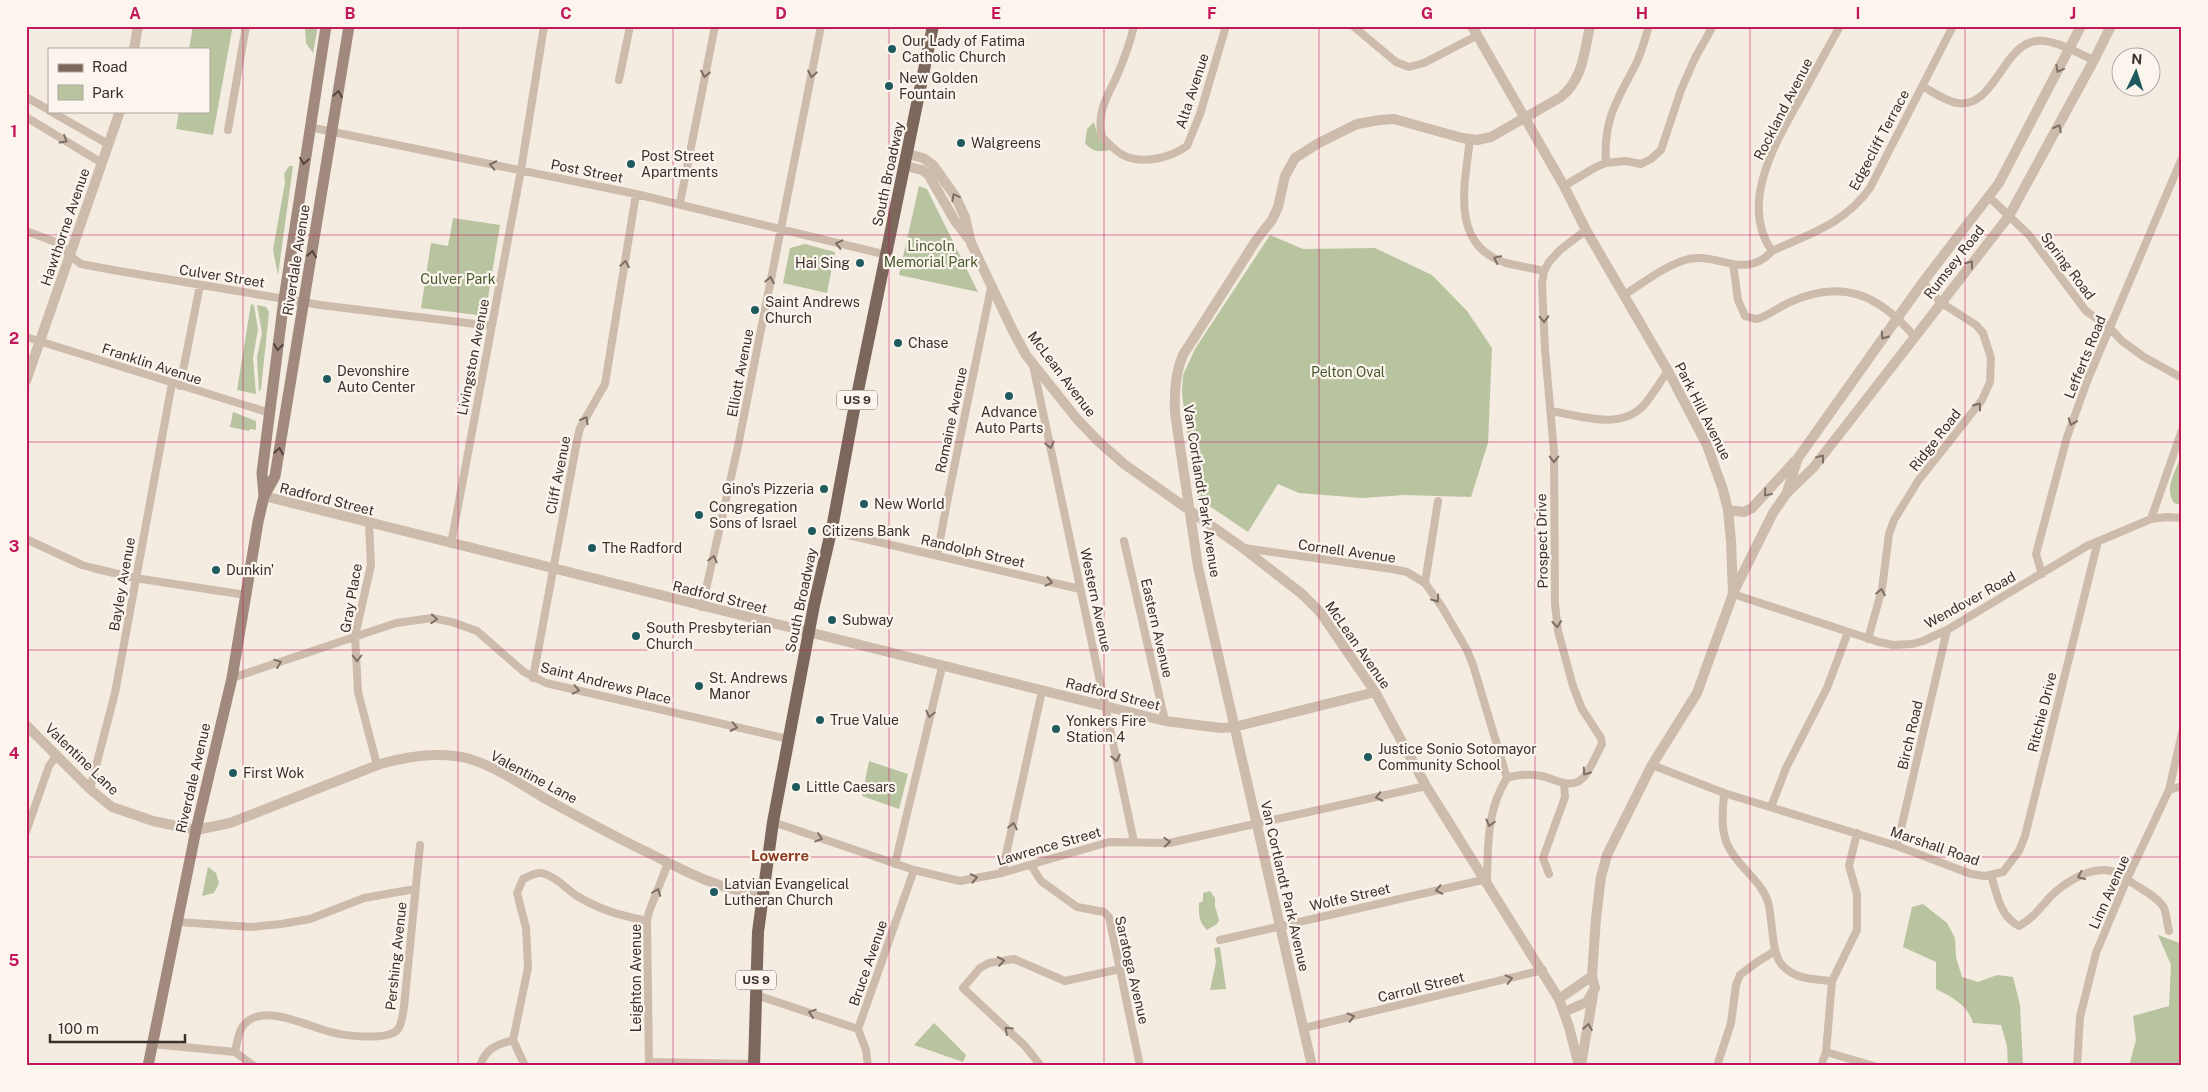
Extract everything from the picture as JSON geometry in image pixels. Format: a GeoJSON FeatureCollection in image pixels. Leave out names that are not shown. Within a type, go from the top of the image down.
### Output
{"type":"FeatureCollection","features":[{"type":"Feature","properties":{"kind":"main road","name":"Riverdale Avenue"},"geometry":{"type":"LineString","coordinates":[[148,1066],[196,830],[232,678],[264,496],[262,473],[284,298],[326,26]]}},
{"type":"Feature","properties":{"kind":"main road","name":"Riverdale Avenue"},"geometry":{"type":"LineString","coordinates":[[264,496],[275,476],[349,26]]}},
{"type":"Feature","properties":{"kind":"main road","name":"South Broadway"},"geometry":{"type":"LineString","coordinates":[[754,1065],[758,932],[773,822],[808,634],[831,533],[933,26]]}},
{"type":"Feature","properties":{"kind":"street"},"geometry":{"type":"LineString","coordinates":[[134,48],[138,26]]}},
{"type":"Feature","properties":{"kind":"street"},"geometry":{"type":"LineString","coordinates":[[228,130],[246,26]]}},
{"type":"Feature","properties":{"kind":"street","name":"Livingston Avenue"},"geometry":{"type":"LineString","coordinates":[[451,544],[492,326],[544,26]]}},
{"type":"Feature","properties":{"kind":"street"},"geometry":{"type":"LineString","coordinates":[[619,80],[630,26]]}},
{"type":"Feature","properties":{"kind":"street"},"geometry":{"type":"LineString","coordinates":[[680,203],[715,26]]}},
{"type":"Feature","properties":{"kind":"street","name":"Elliott Avenue"},"geometry":{"type":"LineString","coordinates":[[702,607],[738,446],[821,26]]}},
{"type":"Feature","properties":{"kind":"street","name":"Alta Avenue"},"geometry":{"type":"LineString","coordinates":[[1134,26],[1116,78],[1105,97],[1100,116],[1102,137],[1122,155],[1137,160],[1164,158],[1187,146],[1200,114],[1226,26]]}},
{"type":"Feature","properties":{"kind":"street"},"geometry":{"type":"LineString","coordinates":[[1352,26],[1396,62],[1409,67],[1424,63],[1475,31]]}},
{"type":"Feature","properties":{"kind":"street","name":"Van Cortlandt Park Avenue"},"geometry":{"type":"LineString","coordinates":[[1312,1066],[1198,567],[1175,413],[1174,394],[1178,366],[1183,354],[1257,239],[1272,220],[1278,207],[1289,165],[1295,158],[1357,124],[1380,120],[1394,119],[1462,138],[1491,137],[1561,97],[1575,83],[1590,26]]}},
{"type":"Feature","properties":{"kind":"street"},"geometry":{"type":"LineString","coordinates":[[1606,164],[1605,149],[1611,111],[1637,62],[1649,26]]}},
{"type":"Feature","properties":{"kind":"street"},"geometry":{"type":"LineString","coordinates":[[1564,186],[1585,172],[1606,164],[1625,161],[1641,164],[1651,159],[1661,150],[1681,90],[1695,58],[1713,26]]}},
{"type":"Feature","properties":{"kind":"street","name":"Rockland Avenue"},"geometry":{"type":"LineString","coordinates":[[1772,251],[1766,242],[1760,220],[1761,188],[1765,168],[1774,146],[1840,26]]}},
{"type":"Feature","properties":{"kind":"street","name":"Edgecliff Terrace"},"geometry":{"type":"LineString","coordinates":[[1772,251],[1841,219],[1860,203],[1870,188],[1953,26]]}},
{"type":"Feature","properties":{"kind":"street","name":"Rumsey Road"},"geometry":{"type":"LineString","coordinates":[[1733,594],[1763,531],[1787,493],[1798,458],[1922,282],[1999,183],[2081,26]]}},
{"type":"Feature","properties":{"kind":"street","name":"Rumsey Road"},"geometry":{"type":"LineString","coordinates":[[1787,493],[1814,468],[1940,302],[2009,216],[2111,26]]}},
{"type":"Feature","properties":{"kind":"street","name":"Park Hill Avenue"},"geometry":{"type":"LineString","coordinates":[[1475,31],[1564,186],[1586,230],[1668,371],[1707,445],[1723,490],[1732,541],[1733,594],[1697,693],[1652,765],[1607,855],[1601,877],[1596,918],[1592,976],[1595,988]]}},
{"type":"Feature","properties":{"kind":"street"},"geometry":{"type":"LineString","coordinates":[[1922,86],[1955,102],[1970,103],[1982,96],[2013,56],[2028,43],[2037,41],[2058,44],[2094,60]]}},
{"type":"Feature","properties":{"kind":"street"},"geometry":{"type":"LineString","coordinates":[[26,97],[48,110]]}},
{"type":"Feature","properties":{"kind":"street"},"geometry":{"type":"LineString","coordinates":[[52,112],[108,144]]}},
{"type":"Feature","properties":{"kind":"street","name":"Hawthorne Avenue"},"geometry":{"type":"LineString","coordinates":[[26,381],[120,112]]}},
{"type":"Feature","properties":{"kind":"street"},"geometry":{"type":"LineString","coordinates":[[26,117],[102,163]]}},
{"type":"Feature","properties":{"kind":"street","name":"Post Street"},"geometry":{"type":"LineString","coordinates":[[310,127],[680,203],[780,230],[887,255]]}},
{"type":"Feature","properties":{"kind":"street"},"geometry":{"type":"LineString","coordinates":[[1470,139],[1464,216],[1470,236],[1490,256],[1505,263],[1544,271],[1560,250],[1586,230]]}},
{"type":"Feature","properties":{"kind":"street","name":"Lefferts Road"},"geometry":{"type":"LineString","coordinates":[[2042,574],[2036,554],[2067,436],[2088,379],[2144,242],[2182,158]]}},
{"type":"Feature","properties":{"kind":"street","name":"McLean Avenue"},"geometry":{"type":"LineString","coordinates":[[906,160],[928,174],[955,221],[971,243],[1013,331],[1033,363],[1077,419],[1124,464],[1243,548],[1302,594],[1320,612],[1375,692],[1426,786],[1543,970],[1559,999],[1580,1066]]}},
{"type":"Feature","properties":{"kind":"street","name":"Cliff Avenue"},"geometry":{"type":"LineString","coordinates":[[533,678],[577,438],[580,428],[605,384],[636,194]]}},
{"type":"Feature","properties":{"kind":"street","name":"Spring Road"},"geometry":{"type":"LineString","coordinates":[[1989,196],[2029,235],[2086,311],[2110,328],[2122,341],[2144,357],[2182,378]]}},
{"type":"Feature","properties":{"kind":"street","name":"Culver Street"},"geometry":{"type":"LineString","coordinates":[[26,231],[62,244],[69,255],[81,264],[304,302],[492,326]]}},
{"type":"Feature","properties":{"kind":"street"},"geometry":{"type":"LineString","coordinates":[[1624,295],[1662,271],[1685,260],[1700,258],[1751,266],[1765,259],[1772,251]]}},
{"type":"Feature","properties":{"kind":"street"},"geometry":{"type":"LineString","coordinates":[[1733,264],[1738,300],[1746,316],[1757,319],[1802,296],[1823,291],[1850,292],[1877,302],[1898,317],[1914,336]]}},
{"type":"Feature","properties":{"kind":"street","name":"Prospect Drive"},"geometry":{"type":"LineString","coordinates":[[1544,271],[1542,284],[1545,350],[1554,452],[1555,604],[1558,631],[1573,686],[1582,709],[1601,738],[1602,744],[1583,777],[1572,784],[1564,783]]}},
{"type":"Feature","properties":{"kind":"street","name":"Ridge Road"},"geometry":{"type":"LineString","coordinates":[[1868,639],[1880,597],[1889,534],[1894,520],[1918,481],[1982,400],[1990,382],[1992,358],[1983,333],[1976,325],[1940,302],[1922,282]]}},
{"type":"Feature","properties":{"kind":"street"},"geometry":{"type":"LineString","coordinates":[[180,386],[200,285]]}},
{"type":"Feature","properties":{"kind":"street","name":"Romaine Avenue"},"geometry":{"type":"LineString","coordinates":[[937,556],[991,288]]}},
{"type":"Feature","properties":{"kind":"street","name":"Franklin Avenue"},"geometry":{"type":"LineString","coordinates":[[26,337],[270,413]]}},
{"type":"Feature","properties":{"kind":"street","name":"Western Avenue"},"geometry":{"type":"LineString","coordinates":[[1033,363],[1134,842]]}},
{"type":"Feature","properties":{"kind":"street"},"geometry":{"type":"LineString","coordinates":[[1550,411],[1599,420],[1627,418],[1643,406],[1668,371]]}},
{"type":"Feature","properties":{"kind":"street","name":"Bayley Avenue"},"geometry":{"type":"LineString","coordinates":[[90,789],[114,693],[172,383]]}},
{"type":"Feature","properties":{"kind":"street"},"geometry":{"type":"LineString","coordinates":[[2151,519],[2182,430]]}},
{"type":"Feature","properties":{"kind":"street"},"geometry":{"type":"LineString","coordinates":[[1728,510],[1744,512],[1752,508],[1798,458]]}},
{"type":"Feature","properties":{"kind":"street","name":"Radford Street"},"geometry":{"type":"LineString","coordinates":[[264,496],[808,634],[1165,721],[1221,728],[1234,727],[1375,692]]}},
{"type":"Feature","properties":{"kind":"street"},"geometry":{"type":"LineString","coordinates":[[1425,582],[1438,501]]}},
{"type":"Feature","properties":{"kind":"street","name":"Wendover Road"},"geometry":{"type":"LineString","coordinates":[[1733,594],[1868,639],[1893,645],[1912,644],[1946,630],[2098,541],[2151,519],[2182,518]]}},
{"type":"Feature","properties":{"kind":"street","name":"Gray Place"},"geometry":{"type":"LineString","coordinates":[[369,524],[371,566],[355,636],[358,692],[377,765]]}},
{"type":"Feature","properties":{"kind":"street","name":"Randolph Street"},"geometry":{"type":"LineString","coordinates":[[831,533],[844,534],[1080,589]]}},
{"type":"Feature","properties":{"kind":"street"},"geometry":{"type":"LineString","coordinates":[[26,538],[82,565],[135,578],[246,595]]}},
{"type":"Feature","properties":{"kind":"street","name":"Eastern Avenue"},"geometry":{"type":"LineString","coordinates":[[1124,541],[1165,721]]}},
{"type":"Feature","properties":{"kind":"street","name":"Ritchie Drive"},"geometry":{"type":"LineString","coordinates":[[1991,875],[2003,872],[2012,862],[2025,836],[2098,541]]}},
{"type":"Feature","properties":{"kind":"street","name":"Cornell Avenue"},"geometry":{"type":"LineString","coordinates":[[1243,548],[1392,569],[1407,572],[1425,582],[1442,607],[1473,665],[1507,778]]}},
{"type":"Feature","properties":{"kind":"street","name":"Saint Andrews Place"},"geometry":{"type":"LineString","coordinates":[[232,678],[408,620],[432,618],[466,626],[486,637],[533,678],[546,683],[788,739]]}},
{"type":"Feature","properties":{"kind":"street","name":"Birch Road"},"geometry":{"type":"LineString","coordinates":[[1897,846],[1946,630]]}},
{"type":"Feature","properties":{"kind":"street"},"geometry":{"type":"LineString","coordinates":[[1771,807],[1786,768],[1827,688],[1848,632]]}},
{"type":"Feature","properties":{"kind":"street"},"geometry":{"type":"LineString","coordinates":[[895,864],[942,667]]}},
{"type":"Feature","properties":{"kind":"street"},"geometry":{"type":"LineString","coordinates":[[1002,873],[1042,691]]}},
{"type":"Feature","properties":{"kind":"street","name":"Valentine Lane"},"geometry":{"type":"LineString","coordinates":[[26,725],[90,789],[119,810],[153,822],[196,830],[230,823],[377,765],[400,758],[434,754],[470,760],[494,770],[594,826],[668,863],[726,889],[762,895]]}},
{"type":"Feature","properties":{"kind":"street","name":"Linn Avenue"},"geometry":{"type":"LineString","coordinates":[[2077,1066],[2078,1025],[2100,941],[2169,790],[2182,733]]}},
{"type":"Feature","properties":{"kind":"street"},"geometry":{"type":"LineString","coordinates":[[26,832],[49,766],[56,756]]}},
{"type":"Feature","properties":{"kind":"street","name":"Marshall Road"},"geometry":{"type":"LineString","coordinates":[[1652,765],[1724,793],[1897,846],[1971,874],[1991,875],[2006,916],[2010,922],[2019,926],[2028,921],[2052,895],[2076,878],[2087,873],[2102,870],[2112,871],[2127,879],[2164,907],[2169,931]]}},
{"type":"Feature","properties":{"kind":"street"},"geometry":{"type":"LineString","coordinates":[[1487,880],[1488,829],[1500,790],[1507,778],[1516,775],[1542,776],[1564,783],[1565,797],[1543,858],[1549,874]]}},
{"type":"Feature","properties":{"kind":"street","name":"Lawrence Street"},"geometry":{"type":"LineString","coordinates":[[773,822],[914,870],[960,881],[1002,873],[1109,842],[1169,843],[1258,825],[1426,786]]}},
{"type":"Feature","properties":{"kind":"street"},"geometry":{"type":"LineString","coordinates":[[2169,790],[2182,786]]}},
{"type":"Feature","properties":{"kind":"street"},"geometry":{"type":"LineString","coordinates":[[1724,793],[1723,829],[1728,847],[1758,884],[1767,900],[1772,919],[1775,952],[1780,963],[1802,979],[1832,981]]}},
{"type":"Feature","properties":{"kind":"street"},"geometry":{"type":"LineString","coordinates":[[1821,1066],[1826,1052],[1832,981],[1857,930],[1857,894],[1849,866],[1857,833]]}},
{"type":"Feature","properties":{"kind":"street","name":"Pershing Avenue"},"geometry":{"type":"LineString","coordinates":[[235,1052],[242,1027],[248,1020],[260,1017],[286,1017],[330,1032],[347,1035],[383,1036],[392,1034],[399,1028],[404,1007],[420,845]]}},
{"type":"Feature","properties":{"kind":"street","name":"Leighton Avenue"},"geometry":{"type":"LineString","coordinates":[[649,1064],[647,921],[668,863]]}},
{"type":"Feature","properties":{"kind":"street","name":"Saratoga Avenue"},"geometry":{"type":"LineString","coordinates":[[1031,865],[1041,881],[1078,907],[1104,912],[1109,917],[1140,1066]]}},
{"type":"Feature","properties":{"kind":"street","name":"Bruce Avenue"},"geometry":{"type":"LineString","coordinates":[[858,1029],[914,870]]}},
{"type":"Feature","properties":{"kind":"street"},"geometry":{"type":"LineString","coordinates":[[525,1066],[513,1040],[528,968],[526,928],[517,893],[523,879],[539,872],[546,874],[561,882],[572,893],[604,911],[647,921]]}},
{"type":"Feature","properties":{"kind":"street","name":"Wolfe Street"},"geometry":{"type":"LineString","coordinates":[[1220,940],[1487,880]]}},
{"type":"Feature","properties":{"kind":"street"},"geometry":{"type":"LineString","coordinates":[[178,922],[251,927],[281,924],[310,919],[364,898],[415,890]]}},
{"type":"Feature","properties":{"kind":"street"},"geometry":{"type":"LineString","coordinates":[[1717,1066],[1731,1023],[1736,984],[1740,975],[1757,962],[1775,952]]}},
{"type":"Feature","properties":{"kind":"street"},"geometry":{"type":"LineString","coordinates":[[1041,1066],[1025,1046],[963,988],[980,968],[989,963],[1014,959],[1065,981],[1120,969]]}},
{"type":"Feature","properties":{"kind":"street","name":"Carroll Street"},"geometry":{"type":"LineString","coordinates":[[1304,1028],[1543,970]]}},
{"type":"Feature","properties":{"kind":"street"},"geometry":{"type":"LineString","coordinates":[[1559,999],[1592,976]]}},
{"type":"Feature","properties":{"kind":"street"},"geometry":{"type":"LineString","coordinates":[[1564,1012],[1587,1002],[1595,988]]}},
{"type":"Feature","properties":{"kind":"street"},"geometry":{"type":"LineString","coordinates":[[1580,1066],[1595,988]]}},
{"type":"Feature","properties":{"kind":"street"},"geometry":{"type":"LineString","coordinates":[[756,995],[858,1029],[866,1050],[868,1066]]}},
{"type":"Feature","properties":{"kind":"street"},"geometry":{"type":"LineString","coordinates":[[480,1066],[487,1051],[494,1045],[513,1040]]}},
{"type":"Feature","properties":{"kind":"street"},"geometry":{"type":"LineString","coordinates":[[152,1044],[235,1052],[254,1066]]}},
{"type":"Feature","properties":{"kind":"street"},"geometry":{"type":"LineString","coordinates":[[1826,1052],[1874,1066]]}},
{"type":"Feature","properties":{"kind":"street"},"geometry":{"type":"LineString","coordinates":[[649,1064],[754,1065]]}},
{"type":"Feature","properties":{"kind":"green space"},"geometry":{"type":"Polygon","coordinates":[[[193,26],[231,26],[232,30],[213,135],[176,129],[179,112],[210,112],[210,48],[189,48],[193,26]]]}},
{"type":"Feature","properties":{"kind":"green space"},"geometry":{"type":"Polygon","coordinates":[[[305,26],[318,26],[313,53],[306,43],[305,26]]]}},
{"type":"Feature","properties":{"kind":"green space"},"geometry":{"type":"Polygon","coordinates":[[[1094,122],[1097,133],[1110,150],[1096,151],[1085,143],[1087,129],[1094,122]]]}},
{"type":"Feature","properties":{"kind":"green space"},"geometry":{"type":"Polygon","coordinates":[[[289,166],[293,166],[278,275],[273,250],[285,182],[284,174],[289,166]]]}},
{"type":"Feature","properties":{"kind":"green space","name":"Lincoln Memorial Park"},"geometry":{"type":"Polygon","coordinates":[[[919,186],[927,189],[978,292],[899,275],[919,186]]]}},
{"type":"Feature","properties":{"kind":"green space","name":"Culver Park"},"geometry":{"type":"Polygon","coordinates":[[[453,218],[500,225],[485,316],[421,308],[431,243],[448,246],[453,218]]]}},
{"type":"Feature","properties":{"kind":"green space","name":"Pelton Oval"},"geometry":{"type":"Polygon","coordinates":[[[1270,235],[1303,249],[1375,248],[1432,275],[1467,311],[1492,348],[1488,443],[1471,497],[1405,495],[1362,498],[1299,493],[1278,484],[1248,532],[1199,499],[1195,492],[1191,465],[1182,393],[1183,375],[1195,349],[1270,235]]]}},
{"type":"Feature","properties":{"kind":"green space"},"geometry":{"type":"Polygon","coordinates":[[[805,244],[835,252],[827,293],[783,283],[790,248],[805,244]]]}},
{"type":"Feature","properties":{"kind":"green space"},"geometry":{"type":"Polygon","coordinates":[[[251,304],[254,305],[258,329],[253,358],[256,394],[237,390],[251,304]]]}},
{"type":"Feature","properties":{"kind":"green space"},"geometry":{"type":"Polygon","coordinates":[[[257,305],[266,307],[269,312],[261,389],[259,392],[257,357],[262,333],[257,305]]]}},
{"type":"Feature","properties":{"kind":"green space"},"geometry":{"type":"Polygon","coordinates":[[[233,412],[256,421],[256,430],[250,429],[249,431],[230,427],[233,412]]]}},
{"type":"Feature","properties":{"kind":"green space"},"geometry":{"type":"Polygon","coordinates":[[[2179,461],[2182,461],[2182,505],[2174,503],[2170,493],[2172,477],[2179,461]]]}},
{"type":"Feature","properties":{"kind":"green space"},"geometry":{"type":"Polygon","coordinates":[[[869,761],[908,774],[899,809],[862,796],[869,761]]]}},
{"type":"Feature","properties":{"kind":"green space"},"geometry":{"type":"Polygon","coordinates":[[[208,867],[216,873],[219,883],[214,893],[202,896],[208,867]]]}},
{"type":"Feature","properties":{"kind":"green space"},"geometry":{"type":"Polygon","coordinates":[[[1210,891],[1215,898],[1219,920],[1217,924],[1207,930],[1201,921],[1199,903],[1203,901],[1203,893],[1210,891]]]}},
{"type":"Feature","properties":{"kind":"green space"},"geometry":{"type":"Polygon","coordinates":[[[1923,904],[1947,923],[1955,938],[1956,957],[1962,977],[1978,982],[1997,975],[2013,977],[2020,1005],[2023,1066],[2008,1066],[2007,1046],[2001,1025],[1973,1023],[1963,1006],[1936,989],[1936,962],[1903,947],[1912,907],[1923,904]]]}},
{"type":"Feature","properties":{"kind":"green space"},"geometry":{"type":"Polygon","coordinates":[[[2158,935],[2182,944],[2182,1066],[2129,1066],[2136,1040],[2133,1016],[2169,1006],[2171,965],[2158,935]]]}},
{"type":"Feature","properties":{"kind":"green space"},"geometry":{"type":"Polygon","coordinates":[[[1220,947],[1226,989],[1210,990],[1216,962],[1214,948],[1220,947]]]}},
{"type":"Feature","properties":{"kind":"green space"},"geometry":{"type":"Polygon","coordinates":[[[934,1023],[966,1055],[963,1062],[914,1045],[934,1023]]]}},
{"type":"Feature","properties":{"kind":"place","name":"Our Lady of Fatima Catholic Church"},"geometry":{"type":"Point","coordinates":[892,49]}},
{"type":"Feature","properties":{"kind":"place","name":"New Golden Fountain"},"geometry":{"type":"Point","coordinates":[889,86]}},
{"type":"Feature","properties":{"kind":"place","name":"Walgreens"},"geometry":{"type":"Point","coordinates":[961,143]}},
{"type":"Feature","properties":{"kind":"place","name":"Post Street Apartments"},"geometry":{"type":"Point","coordinates":[631,164]}},
{"type":"Feature","properties":{"kind":"place","name":"Hai Sing"},"geometry":{"type":"Point","coordinates":[860,263]}},
{"type":"Feature","properties":{"kind":"place","name":"Saint Andrews Church"},"geometry":{"type":"Point","coordinates":[755,310]}},
{"type":"Feature","properties":{"kind":"place","name":"Chase"},"geometry":{"type":"Point","coordinates":[898,343]}},
{"type":"Feature","properties":{"kind":"place","name":"Devonshire Auto Center"},"geometry":{"type":"Point","coordinates":[327,379]}},
{"type":"Feature","properties":{"kind":"place","name":"Advance Auto Parts"},"geometry":{"type":"Point","coordinates":[1009,396]}},
{"type":"Feature","properties":{"kind":"place","name":"Gino's Pizzeria"},"geometry":{"type":"Point","coordinates":[824,489]}},
{"type":"Feature","properties":{"kind":"place","name":"New World"},"geometry":{"type":"Point","coordinates":[864,504]}},
{"type":"Feature","properties":{"kind":"place","name":"Congregation Sons of Israel"},"geometry":{"type":"Point","coordinates":[699,515]}},
{"type":"Feature","properties":{"kind":"place","name":"Citizens Bank"},"geometry":{"type":"Point","coordinates":[812,531]}},
{"type":"Feature","properties":{"kind":"place","name":"The Radford"},"geometry":{"type":"Point","coordinates":[592,548]}},
{"type":"Feature","properties":{"kind":"place","name":"Dunkin'"},"geometry":{"type":"Point","coordinates":[216,570]}},
{"type":"Feature","properties":{"kind":"place","name":"Subway"},"geometry":{"type":"Point","coordinates":[832,620]}},
{"type":"Feature","properties":{"kind":"place","name":"South Presbyterian Church"},"geometry":{"type":"Point","coordinates":[636,636]}},
{"type":"Feature","properties":{"kind":"place","name":"St. Andrews Manor"},"geometry":{"type":"Point","coordinates":[699,686]}},
{"type":"Feature","properties":{"kind":"place","name":"True Value"},"geometry":{"type":"Point","coordinates":[820,720]}},
{"type":"Feature","properties":{"kind":"place","name":"Yonkers Fire Station 4"},"geometry":{"type":"Point","coordinates":[1056,729]}},
{"type":"Feature","properties":{"kind":"place","name":"Justice Sonio Sotomayor Community School"},"geometry":{"type":"Point","coordinates":[1368,757]}},
{"type":"Feature","properties":{"kind":"place","name":"First Wok"},"geometry":{"type":"Point","coordinates":[233,773]}},
{"type":"Feature","properties":{"kind":"place","name":"Little Caesars"},"geometry":{"type":"Point","coordinates":[796,787]}},
{"type":"Feature","properties":{"kind":"place","name":"Latvian Evangelical Lutheran Church"},"geometry":{"type":"Point","coordinates":[714,892]}},
{"type":"Feature","properties":{"kind":"district","name":"Lowerre"},"geometry":{"type":"Point","coordinates":[780,855]}}]}
